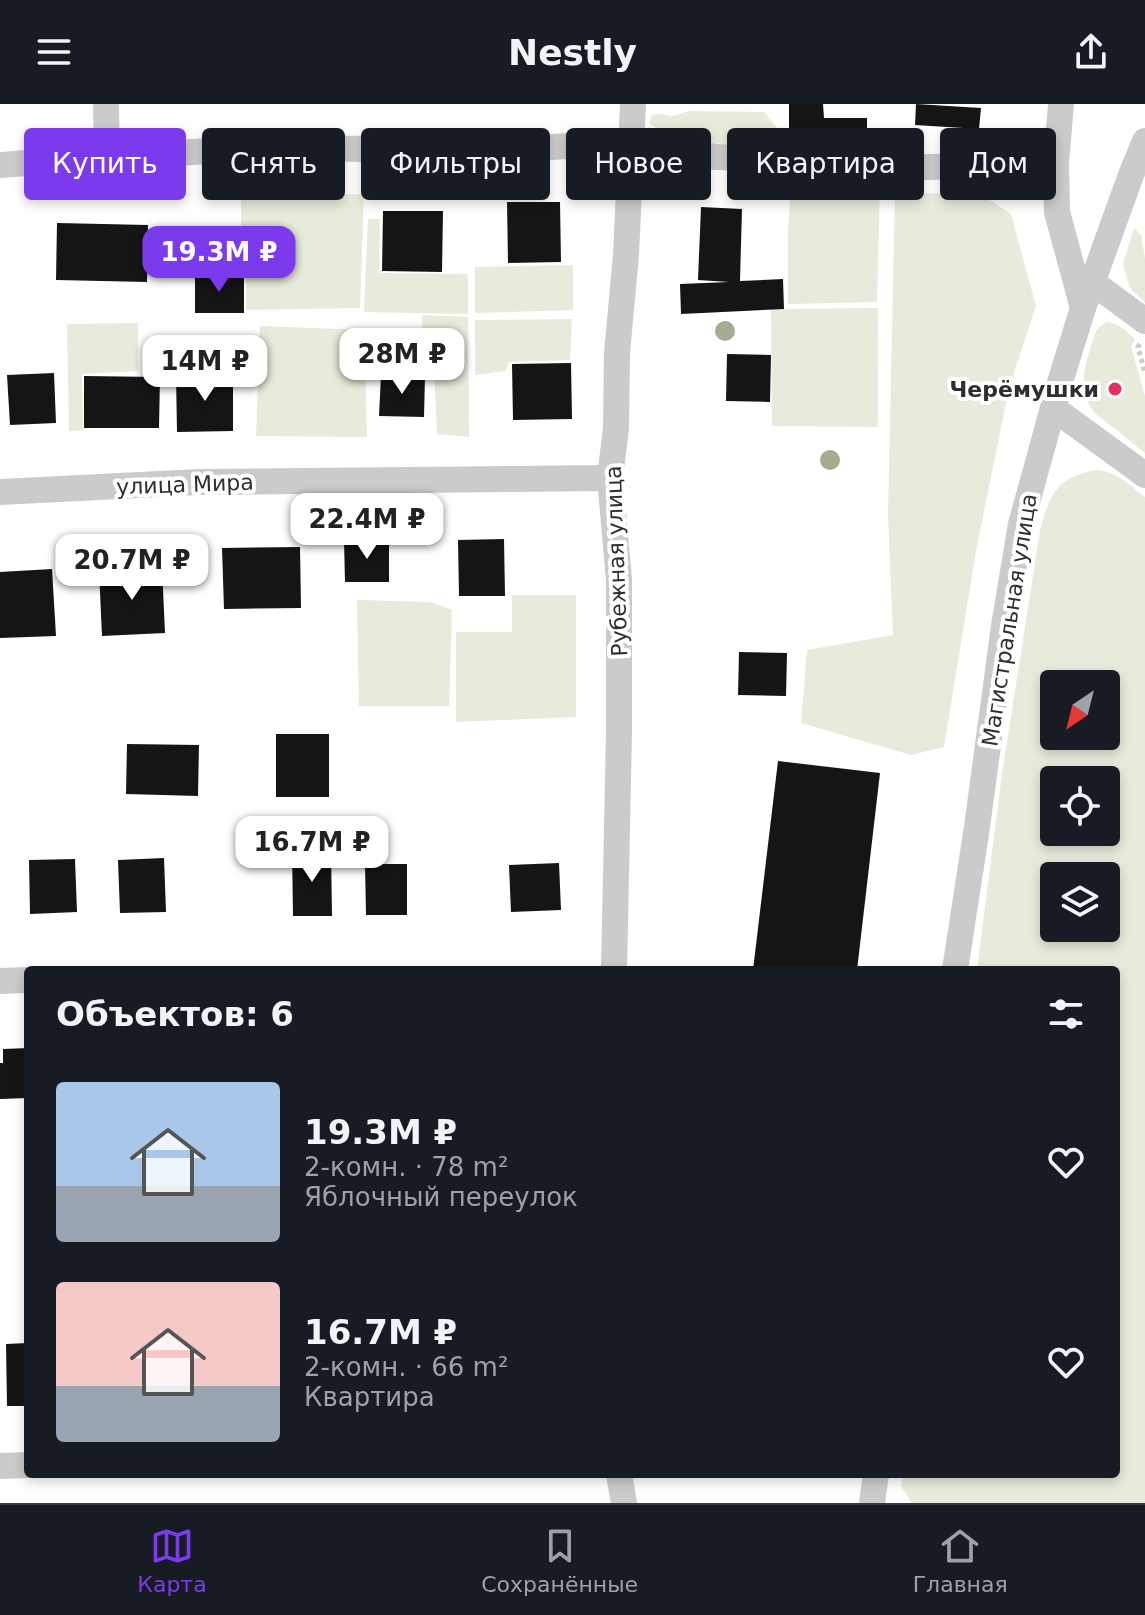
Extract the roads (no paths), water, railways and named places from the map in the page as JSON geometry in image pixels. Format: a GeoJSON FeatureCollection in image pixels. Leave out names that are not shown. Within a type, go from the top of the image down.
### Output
{"type":"FeatureCollection","features":[{"type":"Feature","properties":{"kind":"street"},"geometry":{"type":"LineString","coordinates":[[106,104],[106,128]]}},
{"type":"Feature","properties":{"kind":"street","name":"Рубежная улица"},"geometry":{"type":"LineString","coordinates":[[632,128],[633,104]]}},
{"type":"Feature","properties":{"kind":"street"},"geometry":{"type":"LineString","coordinates":[[1061,104],[1056,163],[1057,212],[1083,308]]}},
{"type":"Feature","properties":{"kind":"street","name":"Магистральная улица"},"geometry":{"type":"LineString","coordinates":[[956,966],[1021,524],[1083,308],[1145,141]]}},
{"type":"Feature","properties":{"kind":"street"},"geometry":{"type":"LineString","coordinates":[[186,152],[258,148],[505,150],[566,146]]}},
{"type":"Feature","properties":{"kind":"street"},"geometry":{"type":"LineString","coordinates":[[711,156],[856,162],[896,168],[940,167]]}},
{"type":"Feature","properties":{"kind":"street"},"geometry":{"type":"LineString","coordinates":[[0,165],[24,163]]}},
{"type":"Feature","properties":{"kind":"street","name":"Рубежная улица"},"geometry":{"type":"LineString","coordinates":[[614,966],[619,580],[610,478],[616,428],[617,353],[629,200]]}},
{"type":"Feature","properties":{"kind":"street"},"geometry":{"type":"LineString","coordinates":[[1092,282],[1145,321]]}},
{"type":"Feature","properties":{"kind":"street"},"geometry":{"type":"LineString","coordinates":[[1053,408],[1145,475]]}},
{"type":"Feature","properties":{"kind":"street","name":"улица Мира"},"geometry":{"type":"LineString","coordinates":[[0,492],[215,481],[610,478]]}},
{"type":"Feature","properties":{"kind":"street"},"geometry":{"type":"LineString","coordinates":[[0,981],[24,980]]}},
{"type":"Feature","properties":{"kind":"street"},"geometry":{"type":"LineString","coordinates":[[0,1466],[24,1465]]}},
{"type":"Feature","properties":{"kind":"street"},"geometry":{"type":"LineString","coordinates":[[620,1478],[624,1503]]}},
{"type":"Feature","properties":{"kind":"street"},"geometry":{"type":"LineString","coordinates":[[872,1503],[875,1478]]}},
{"type":"Feature","properties":{"kind":"place","name":"Черёмушки"},"geometry":{"type":"Point","coordinates":[1115,389]}}]}
